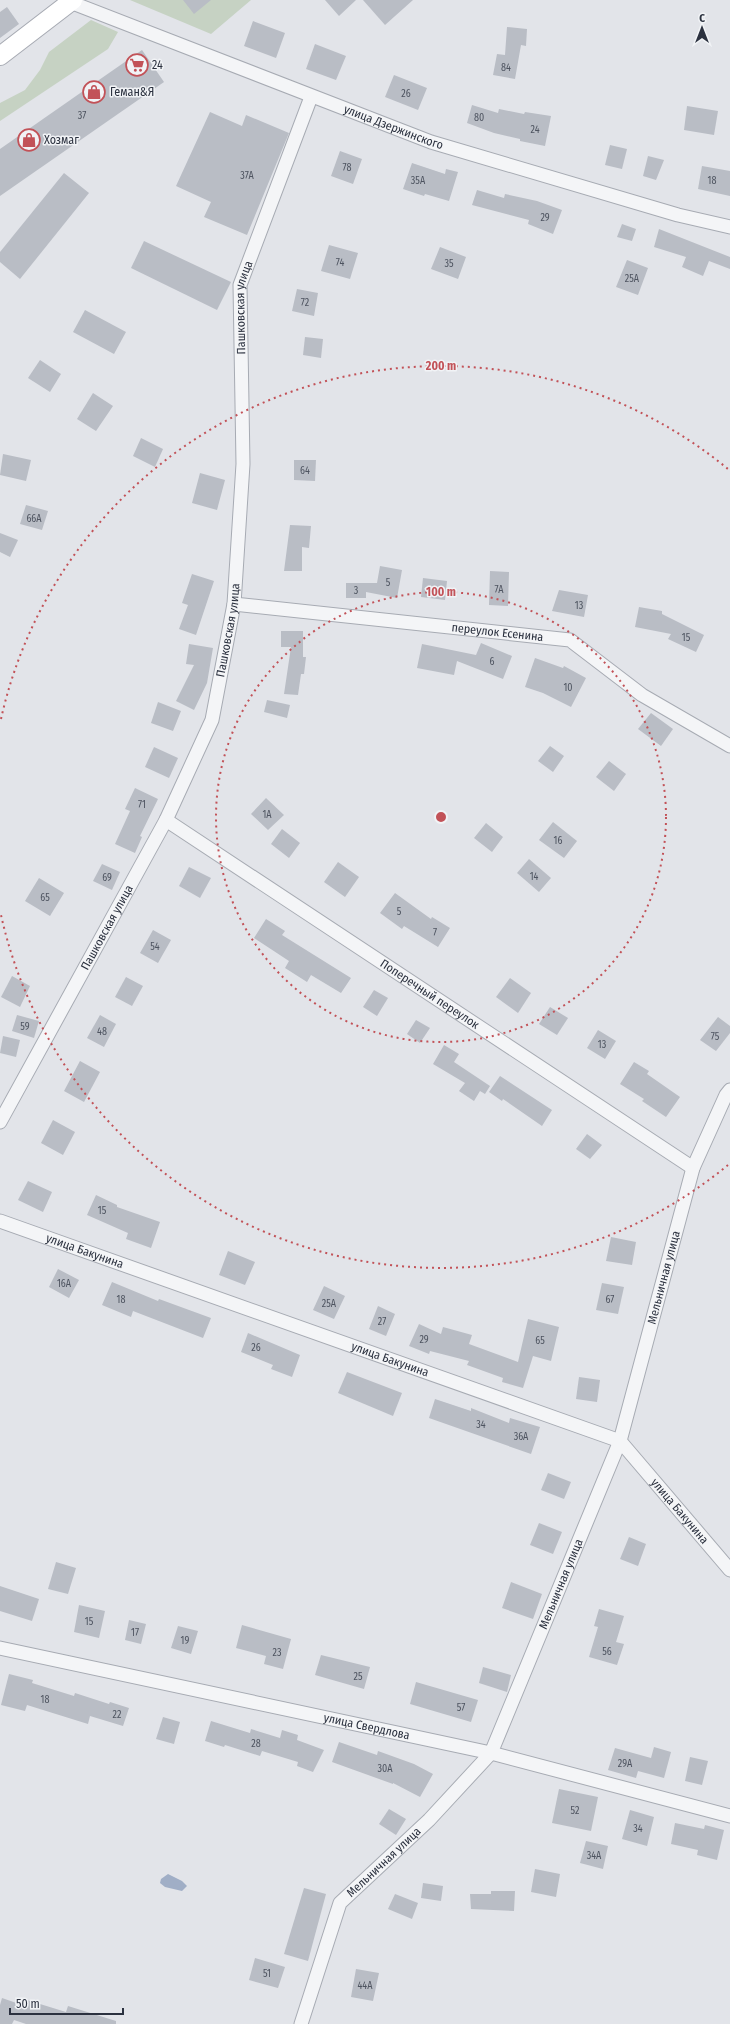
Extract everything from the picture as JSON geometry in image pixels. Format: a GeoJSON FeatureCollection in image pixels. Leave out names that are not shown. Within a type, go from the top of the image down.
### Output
{"type":"FeatureCollection","features":[{"type":"Feature","properties":{"kind":"street"},"geometry":{"type":"LineString","coordinates":[[0,56],[70,1]]}},
{"type":"Feature","properties":{"kind":"street","name":"улица Дзержинского"},"geometry":{"type":"LineString","coordinates":[[70,1],[311,97],[431,142],[678,214],[730,227]]}},
{"type":"Feature","properties":{"kind":"street","name":"Пашковская улица"},"geometry":{"type":"LineString","coordinates":[[0,1122],[166,820],[212,720],[234,604],[243,464],[240,285],[311,97]]}},
{"type":"Feature","properties":{"kind":"street","name":"переулок Есенина"},"geometry":{"type":"LineString","coordinates":[[234,604],[570,640],[642,695],[730,746]]}},
{"type":"Feature","properties":{"kind":"street","name":"Поперечный переулок"},"geometry":{"type":"LineString","coordinates":[[166,820],[693,1168]]}},
{"type":"Feature","properties":{"kind":"street","name":"Мельничная улица"},"geometry":{"type":"LineString","coordinates":[[302,2024],[340,1903],[429,1820],[491,1753],[620,1441],[693,1168],[726,1095],[730,1090]]}},
{"type":"Feature","properties":{"kind":"street","name":"улица Бакунина"},"geometry":{"type":"LineString","coordinates":[[0,1221],[620,1441],[730,1570]]}},
{"type":"Feature","properties":{"kind":"street","name":"улица Свердлова"},"geometry":{"type":"LineString","coordinates":[[0,1648],[491,1753],[730,1816]]}},
{"type":"Feature","properties":{"kind":"green space"},"geometry":{"type":"Polygon","coordinates":[[[130,0],[251,0],[211,34],[130,0]]]}},
{"type":"Feature","properties":{"kind":"green space"},"geometry":{"type":"Polygon","coordinates":[[[91,20],[118,32],[108,49],[0,121],[0,103],[25,90],[40,70],[49,52],[91,20]]]}},
{"type":"Feature","properties":{"kind":"water"},"geometry":{"type":"Polygon","coordinates":[[[168,1874],[182,1881],[187,1886],[182,1891],[165,1887],[160,1883],[161,1879],[168,1874]]]}},
{"type":"Feature","properties":{"kind":"building"},"geometry":{"type":"Polygon","coordinates":[[[183,0],[211,0],[194,14],[183,0]]]}},
{"type":"Feature","properties":{"kind":"building"},"geometry":{"type":"Polygon","coordinates":[[[325,0],[356,0],[339,16],[325,0]]]}},
{"type":"Feature","properties":{"kind":"building"},"geometry":{"type":"Polygon","coordinates":[[[363,0],[413,0],[385,25],[363,0]]]}},
{"type":"Feature","properties":{"kind":"building"},"geometry":{"type":"Polygon","coordinates":[[[7,7],[19,24],[0,38],[0,12],[7,7]]]}},
{"type":"Feature","properties":{"kind":"building"},"geometry":{"type":"Polygon","coordinates":[[[253,21],[285,33],[276,58],[244,46],[253,21]]]}},
{"type":"Feature","properties":{"kind":"building"},"geometry":{"type":"Polygon","coordinates":[[[507,27],[527,29],[526,46],[521,45],[515,79],[493,75],[497,54],[505,55],[507,27]]]}},
{"type":"Feature","properties":{"kind":"building"},"geometry":{"type":"Polygon","coordinates":[[[315,44],[346,56],[336,80],[306,69],[315,44]]]}},
{"type":"Feature","properties":{"kind":"building"},"geometry":{"type":"Polygon","coordinates":[[[142,50],[164,82],[0,196],[0,149],[142,50]]]}},
{"type":"Feature","properties":{"kind":"building"},"geometry":{"type":"Polygon","coordinates":[[[394,75],[427,88],[418,110],[385,97],[394,75]]]}},
{"type":"Feature","properties":{"kind":"building"},"geometry":{"type":"Polygon","coordinates":[[[472,105],[498,113],[499,109],[524,114],[525,112],[551,116],[545,146],[520,141],[520,139],[494,133],[467,123],[472,105]]]}},
{"type":"Feature","properties":{"kind":"building"},"geometry":{"type":"Polygon","coordinates":[[[687,106],[718,111],[714,135],[684,130],[687,106]]]}},
{"type":"Feature","properties":{"kind":"building"},"geometry":{"type":"Polygon","coordinates":[[[210,112],[242,126],[246,115],[289,133],[247,235],[204,217],[211,202],[176,186],[210,112]]]}},
{"type":"Feature","properties":{"kind":"building"},"geometry":{"type":"Polygon","coordinates":[[[610,145],[627,149],[622,169],[605,165],[610,145]]]}},
{"type":"Feature","properties":{"kind":"building"},"geometry":{"type":"Polygon","coordinates":[[[340,151],[362,159],[353,184],[331,176],[340,151]]]}},
{"type":"Feature","properties":{"kind":"building"},"geometry":{"type":"Polygon","coordinates":[[[648,156],[664,160],[656,180],[643,176],[648,156]]]}},
{"type":"Feature","properties":{"kind":"building"},"geometry":{"type":"Polygon","coordinates":[[[412,163],[445,174],[446,169],[458,172],[449,201],[425,194],[424,196],[403,189],[412,163]]]}},
{"type":"Feature","properties":{"kind":"building"},"geometry":{"type":"Polygon","coordinates":[[[702,166],[730,171],[730,196],[698,189],[702,166]]]}},
{"type":"Feature","properties":{"kind":"building"},"geometry":{"type":"Polygon","coordinates":[[[64,173],[89,193],[20,279],[0,262],[0,252],[64,173]]]}},
{"type":"Feature","properties":{"kind":"building"},"geometry":{"type":"Polygon","coordinates":[[[477,190],[504,198],[505,194],[537,201],[562,210],[553,234],[528,224],[529,220],[472,205],[477,190]]]}},
{"type":"Feature","properties":{"kind":"building"},"geometry":{"type":"Polygon","coordinates":[[[622,224],[636,229],[632,241],[617,237],[622,224]]]}},
{"type":"Feature","properties":{"kind":"building"},"geometry":{"type":"Polygon","coordinates":[[[659,229],[730,257],[730,269],[709,261],[703,276],[682,267],[686,257],[654,247],[659,229]]]}},
{"type":"Feature","properties":{"kind":"building"},"geometry":{"type":"Polygon","coordinates":[[[144,241],[231,282],[217,310],[131,268],[144,241]]]}},
{"type":"Feature","properties":{"kind":"building"},"geometry":{"type":"Polygon","coordinates":[[[329,245],[358,253],[350,279],[321,271],[329,245]]]}},
{"type":"Feature","properties":{"kind":"building"},"geometry":{"type":"Polygon","coordinates":[[[440,247],[466,257],[458,279],[431,269],[440,247]]]}},
{"type":"Feature","properties":{"kind":"building"},"geometry":{"type":"Polygon","coordinates":[[[627,260],[648,268],[638,295],[616,287],[627,260]]]}},
{"type":"Feature","properties":{"kind":"building"},"geometry":{"type":"Polygon","coordinates":[[[297,289],[318,293],[314,316],[292,311],[297,289]]]}},
{"type":"Feature","properties":{"kind":"building"},"geometry":{"type":"Polygon","coordinates":[[[85,310],[126,332],[114,354],[73,332],[85,310]]]}},
{"type":"Feature","properties":{"kind":"building"},"geometry":{"type":"Polygon","coordinates":[[[305,337],[323,339],[321,358],[303,355],[305,337]]]}},
{"type":"Feature","properties":{"kind":"building"},"geometry":{"type":"Polygon","coordinates":[[[40,360],[61,374],[50,392],[28,378],[40,360]]]}},
{"type":"Feature","properties":{"kind":"building"},"geometry":{"type":"Polygon","coordinates":[[[93,393],[113,406],[96,431],[77,419],[93,393]]]}},
{"type":"Feature","properties":{"kind":"building"},"geometry":{"type":"Polygon","coordinates":[[[141,438],[163,449],[155,467],[133,456],[141,438]]]}},
{"type":"Feature","properties":{"kind":"building"},"geometry":{"type":"Polygon","coordinates":[[[3,454],[31,460],[26,481],[0,475],[3,454]]]}},
{"type":"Feature","properties":{"kind":"building"},"geometry":{"type":"Polygon","coordinates":[[[294,460],[316,460],[315,481],[294,480],[294,460]]]}},
{"type":"Feature","properties":{"kind":"building"},"geometry":{"type":"Polygon","coordinates":[[[200,473],[225,480],[217,510],[192,503],[200,473]]]}},
{"type":"Feature","properties":{"kind":"building"},"geometry":{"type":"Polygon","coordinates":[[[26,505],[48,511],[42,530],[20,524],[26,505]]]}},
{"type":"Feature","properties":{"kind":"building"},"geometry":{"type":"Polygon","coordinates":[[[290,525],[311,526],[309,548],[302,547],[302,571],[284,571],[290,525]]]}},
{"type":"Feature","properties":{"kind":"building"},"geometry":{"type":"Polygon","coordinates":[[[0,533],[18,540],[10,557],[0,552],[0,533]]]}},
{"type":"Feature","properties":{"kind":"building"},"geometry":{"type":"Polygon","coordinates":[[[380,566],[402,570],[397,598],[366,592],[366,598],[346,598],[346,583],[377,583],[380,566]]]}},
{"type":"Feature","properties":{"kind":"building"},"geometry":{"type":"Polygon","coordinates":[[[490,571],[509,572],[508,606],[489,605],[490,571]]]}},
{"type":"Feature","properties":{"kind":"building"},"geometry":{"type":"Polygon","coordinates":[[[192,574],[214,581],[196,635],[179,629],[188,605],[182,603],[192,574]]]}},
{"type":"Feature","properties":{"kind":"building"},"geometry":{"type":"Polygon","coordinates":[[[423,578],[447,581],[445,600],[421,597],[423,578]]]}},
{"type":"Feature","properties":{"kind":"building"},"geometry":{"type":"Polygon","coordinates":[[[559,590],[588,595],[584,617],[552,611],[559,590]]]}},
{"type":"Feature","properties":{"kind":"building"},"geometry":{"type":"Polygon","coordinates":[[[639,607],[662,611],[662,614],[704,635],[696,652],[668,639],[671,634],[635,627],[639,607]]]}},
{"type":"Feature","properties":{"kind":"building"},"geometry":{"type":"Polygon","coordinates":[[[281,631],[303,631],[303,657],[306,657],[304,674],[301,674],[298,695],[284,694],[291,647],[281,647],[281,631]]]}},
{"type":"Feature","properties":{"kind":"building"},"geometry":{"type":"Polygon","coordinates":[[[481,643],[512,656],[503,679],[457,661],[454,675],[417,668],[422,644],[476,655],[481,643]]]}},
{"type":"Feature","properties":{"kind":"building"},"geometry":{"type":"Polygon","coordinates":[[[189,644],[213,648],[207,683],[194,710],[176,701],[194,665],[186,664],[189,644]]]}},
{"type":"Feature","properties":{"kind":"building"},"geometry":{"type":"Polygon","coordinates":[[[535,658],[563,668],[564,666],[586,678],[571,707],[543,693],[525,687],[535,658]]]}},
{"type":"Feature","properties":{"kind":"building"},"geometry":{"type":"Polygon","coordinates":[[[267,700],[290,705],[287,718],[264,712],[267,700]]]}},
{"type":"Feature","properties":{"kind":"building"},"geometry":{"type":"Polygon","coordinates":[[[158,702],[181,711],[173,731],[151,723],[158,702]]]}},
{"type":"Feature","properties":{"kind":"building"},"geometry":{"type":"Polygon","coordinates":[[[651,713],[673,729],[661,746],[638,729],[651,713]]]}},
{"type":"Feature","properties":{"kind":"building"},"geometry":{"type":"Polygon","coordinates":[[[550,746],[564,756],[553,772],[538,761],[550,746]]]}},
{"type":"Feature","properties":{"kind":"building"},"geometry":{"type":"Polygon","coordinates":[[[154,747],[178,758],[169,778],[145,767],[154,747]]]}},
{"type":"Feature","properties":{"kind":"building"},"geometry":{"type":"Polygon","coordinates":[[[609,761],[626,774],[614,791],[596,777],[609,761]]]}},
{"type":"Feature","properties":{"kind":"building"},"geometry":{"type":"Polygon","coordinates":[[[135,788],[158,799],[140,836],[142,837],[135,853],[115,844],[130,811],[125,809],[135,788]]]}},
{"type":"Feature","properties":{"kind":"building"},"geometry":{"type":"Polygon","coordinates":[[[266,798],[284,815],[268,830],[251,814],[266,798]]]}},
{"type":"Feature","properties":{"kind":"building"},"geometry":{"type":"Polygon","coordinates":[[[553,822],[577,841],[564,858],[539,840],[553,822]]]}},
{"type":"Feature","properties":{"kind":"building"},"geometry":{"type":"Polygon","coordinates":[[[486,823],[503,837],[492,852],[474,838],[486,823]]]}},
{"type":"Feature","properties":{"kind":"building"},"geometry":{"type":"Polygon","coordinates":[[[282,829],[300,843],[289,858],[271,844],[282,829]]]}},
{"type":"Feature","properties":{"kind":"building"},"geometry":{"type":"Polygon","coordinates":[[[529,859],[551,878],[539,892],[517,873],[529,859]]]}},
{"type":"Feature","properties":{"kind":"building"},"geometry":{"type":"Polygon","coordinates":[[[338,862],[359,877],[345,897],[324,882],[338,862]]]}},
{"type":"Feature","properties":{"kind":"building"},"geometry":{"type":"Polygon","coordinates":[[[102,864],[120,872],[112,890],[93,881],[102,864]]]}},
{"type":"Feature","properties":{"kind":"building"},"geometry":{"type":"Polygon","coordinates":[[[189,867],[211,878],[200,898],[179,886],[189,867]]]}},
{"type":"Feature","properties":{"kind":"building"},"geometry":{"type":"Polygon","coordinates":[[[39,878],[64,893],[50,916],[25,901],[39,878]]]}},
{"type":"Feature","properties":{"kind":"building"},"geometry":{"type":"Polygon","coordinates":[[[395,893],[431,919],[432,917],[450,928],[438,947],[404,926],[402,929],[380,913],[395,893]]]}},
{"type":"Feature","properties":{"kind":"building"},"geometry":{"type":"Polygon","coordinates":[[[266,919],[285,931],[282,935],[351,978],[341,993],[311,975],[307,982],[285,968],[289,961],[254,938],[266,919]]]}},
{"type":"Feature","properties":{"kind":"building"},"geometry":{"type":"Polygon","coordinates":[[[153,930],[171,940],[158,963],[140,953],[153,930]]]}},
{"type":"Feature","properties":{"kind":"building"},"geometry":{"type":"Polygon","coordinates":[[[12,976],[30,986],[20,1007],[1,997],[12,976]]]}},
{"type":"Feature","properties":{"kind":"building"},"geometry":{"type":"Polygon","coordinates":[[[126,977],[143,986],[132,1006],[115,997],[126,977]]]}},
{"type":"Feature","properties":{"kind":"building"},"geometry":{"type":"Polygon","coordinates":[[[510,978],[531,993],[518,1013],[496,997],[510,978]]]}},
{"type":"Feature","properties":{"kind":"building"},"geometry":{"type":"Polygon","coordinates":[[[374,990],[388,998],[377,1016],[363,1007],[374,990]]]}},
{"type":"Feature","properties":{"kind":"building"},"geometry":{"type":"Polygon","coordinates":[[[550,1007],[568,1018],[557,1035],[539,1024],[550,1007]]]}},
{"type":"Feature","properties":{"kind":"building"},"geometry":{"type":"Polygon","coordinates":[[[17,1015],[39,1021],[34,1038],[12,1031],[17,1015]]]}},
{"type":"Feature","properties":{"kind":"building"},"geometry":{"type":"Polygon","coordinates":[[[100,1015],[116,1024],[104,1047],[87,1038],[100,1015]]]}},
{"type":"Feature","properties":{"kind":"building"},"geometry":{"type":"Polygon","coordinates":[[[718,1017],[730,1026],[730,1033],[716,1051],[700,1040],[718,1017]]]}},
{"type":"Feature","properties":{"kind":"building"},"geometry":{"type":"Polygon","coordinates":[[[416,1020],[430,1028],[420,1043],[407,1034],[416,1020]]]}},
{"type":"Feature","properties":{"kind":"building"},"geometry":{"type":"Polygon","coordinates":[[[598,1030],[616,1041],[605,1059],[587,1048],[598,1030]]]}},
{"type":"Feature","properties":{"kind":"building"},"geometry":{"type":"Polygon","coordinates":[[[3,1036],[20,1040],[16,1057],[0,1053],[3,1036]]]}},
{"type":"Feature","properties":{"kind":"building"},"geometry":{"type":"Polygon","coordinates":[[[444,1045],[459,1054],[454,1062],[490,1086],[485,1094],[480,1091],[474,1101],[459,1091],[465,1083],[433,1064],[444,1045]]]}},
{"type":"Feature","properties":{"kind":"building"},"geometry":{"type":"Polygon","coordinates":[[[80,1061],[100,1072],[84,1102],[64,1091],[80,1061]]]}},
{"type":"Feature","properties":{"kind":"building"},"geometry":{"type":"Polygon","coordinates":[[[634,1062],[649,1071],[647,1074],[680,1097],[666,1117],[642,1101],[644,1099],[620,1084],[634,1062]]]}},
{"type":"Feature","properties":{"kind":"building"},"geometry":{"type":"Polygon","coordinates":[[[500,1076],[552,1110],[542,1126],[503,1099],[502,1101],[489,1092],[500,1076]]]}},
{"type":"Feature","properties":{"kind":"building"},"geometry":{"type":"Polygon","coordinates":[[[53,1120],[75,1132],[63,1155],[41,1143],[53,1120]]]}},
{"type":"Feature","properties":{"kind":"building"},"geometry":{"type":"Polygon","coordinates":[[[587,1134],[602,1145],[590,1159],[576,1149],[587,1134]]]}},
{"type":"Feature","properties":{"kind":"building"},"geometry":{"type":"Polygon","coordinates":[[[28,1181],[52,1192],[43,1212],[18,1200],[28,1181]]]}},
{"type":"Feature","properties":{"kind":"building"},"geometry":{"type":"Polygon","coordinates":[[[96,1195],[117,1205],[117,1207],[160,1222],[151,1248],[126,1239],[128,1233],[87,1215],[96,1195]]]}},
{"type":"Feature","properties":{"kind":"building"},"geometry":{"type":"Polygon","coordinates":[[[611,1237],[636,1242],[632,1265],[606,1261],[611,1237]]]}},
{"type":"Feature","properties":{"kind":"building"},"geometry":{"type":"Polygon","coordinates":[[[228,1251],[255,1262],[245,1285],[219,1275],[228,1251]]]}},
{"type":"Feature","properties":{"kind":"building"},"geometry":{"type":"Polygon","coordinates":[[[58,1269],[79,1280],[69,1298],[49,1287],[58,1269]]]}},
{"type":"Feature","properties":{"kind":"building"},"geometry":{"type":"Polygon","coordinates":[[[112,1282],[158,1301],[159,1299],[211,1318],[203,1338],[133,1311],[131,1317],[102,1305],[112,1282]]]}},
{"type":"Feature","properties":{"kind":"building"},"geometry":{"type":"Polygon","coordinates":[[[602,1283],[624,1287],[618,1314],[596,1310],[602,1283]]]}},
{"type":"Feature","properties":{"kind":"building"},"geometry":{"type":"Polygon","coordinates":[[[324,1286],[345,1296],[334,1319],[313,1310],[324,1286]]]}},
{"type":"Feature","properties":{"kind":"building"},"geometry":{"type":"Polygon","coordinates":[[[378,1306],[395,1314],[386,1336],[369,1329],[378,1306]]]}},
{"type":"Feature","properties":{"kind":"building"},"geometry":{"type":"Polygon","coordinates":[[[528,1319],[559,1327],[551,1361],[533,1356],[523,1388],[502,1382],[503,1378],[467,1365],[469,1361],[430,1351],[429,1354],[409,1346],[419,1324],[441,1334],[443,1327],[472,1335],[469,1344],[518,1362],[528,1319]]]}},
{"type":"Feature","properties":{"kind":"building"},"geometry":{"type":"Polygon","coordinates":[[[248,1333],[300,1355],[292,1377],[271,1369],[273,1365],[241,1352],[248,1333]]]}},
{"type":"Feature","properties":{"kind":"building"},"geometry":{"type":"Polygon","coordinates":[[[347,1372],[402,1393],[393,1416],[338,1393],[347,1372]]]}},
{"type":"Feature","properties":{"kind":"building"},"geometry":{"type":"Polygon","coordinates":[[[579,1377],[600,1380],[597,1402],[576,1399],[579,1377]]]}},
{"type":"Feature","properties":{"kind":"building"},"geometry":{"type":"Polygon","coordinates":[[[435,1399],[471,1411],[471,1408],[509,1423],[510,1418],[540,1427],[531,1454],[429,1418],[435,1399]]]}},
{"type":"Feature","properties":{"kind":"building"},"geometry":{"type":"Polygon","coordinates":[[[548,1473],[571,1482],[564,1499],[541,1490],[548,1473]]]}},
{"type":"Feature","properties":{"kind":"building"},"geometry":{"type":"Polygon","coordinates":[[[539,1523],[562,1532],[553,1554],[530,1545],[539,1523]]]}},
{"type":"Feature","properties":{"kind":"building"},"geometry":{"type":"Polygon","coordinates":[[[629,1537],[646,1544],[638,1566],[620,1559],[629,1537]]]}},
{"type":"Feature","properties":{"kind":"building"},"geometry":{"type":"Polygon","coordinates":[[[56,1562],[76,1568],[68,1594],[48,1589],[56,1562]]]}},
{"type":"Feature","properties":{"kind":"building"},"geometry":{"type":"Polygon","coordinates":[[[511,1582],[542,1594],[533,1619],[502,1608],[511,1582]]]}},
{"type":"Feature","properties":{"kind":"building"},"geometry":{"type":"Polygon","coordinates":[[[0,1586],[39,1599],[32,1621],[0,1611],[0,1586]]]}},
{"type":"Feature","properties":{"kind":"building"},"geometry":{"type":"Polygon","coordinates":[[[79,1605],[105,1611],[99,1638],[74,1632],[79,1605]]]}},
{"type":"Feature","properties":{"kind":"building"},"geometry":{"type":"Polygon","coordinates":[[[599,1609],[624,1616],[616,1642],[624,1644],[617,1665],[589,1657],[598,1627],[594,1626],[599,1609]]]}},
{"type":"Feature","properties":{"kind":"building"},"geometry":{"type":"Polygon","coordinates":[[[129,1620],[146,1624],[141,1644],[125,1640],[129,1620]]]}},
{"type":"Feature","properties":{"kind":"building"},"geometry":{"type":"Polygon","coordinates":[[[242,1625],[291,1639],[283,1669],[264,1664],[266,1656],[236,1648],[242,1625]]]}},
{"type":"Feature","properties":{"kind":"building"},"geometry":{"type":"Polygon","coordinates":[[[178,1626],[198,1631],[191,1654],[171,1648],[178,1626]]]}},
{"type":"Feature","properties":{"kind":"building"},"geometry":{"type":"Polygon","coordinates":[[[321,1655],[370,1667],[364,1689],[315,1675],[321,1655]]]}},
{"type":"Feature","properties":{"kind":"building"},"geometry":{"type":"Polygon","coordinates":[[[483,1667],[511,1675],[507,1692],[479,1683],[483,1667]]]}},
{"type":"Feature","properties":{"kind":"building"},"geometry":{"type":"Polygon","coordinates":[[[9,1674],[33,1680],[32,1683],[74,1696],[75,1693],[109,1704],[110,1702],[129,1708],[123,1726],[90,1716],[88,1724],[27,1705],[25,1711],[1,1705],[9,1674]]]}},
{"type":"Feature","properties":{"kind":"building"},"geometry":{"type":"Polygon","coordinates":[[[416,1682],[478,1700],[471,1722],[410,1704],[416,1682]]]}},
{"type":"Feature","properties":{"kind":"building"},"geometry":{"type":"Polygon","coordinates":[[[163,1717],[180,1722],[174,1744],[156,1739],[163,1717]]]}},
{"type":"Feature","properties":{"kind":"building"},"geometry":{"type":"Polygon","coordinates":[[[211,1721],[250,1733],[251,1729],[280,1738],[282,1730],[298,1735],[297,1740],[324,1750],[313,1772],[297,1766],[298,1762],[262,1751],[260,1756],[225,1745],[224,1747],[205,1741],[211,1721]]]}},
{"type":"Feature","properties":{"kind":"building"},"geometry":{"type":"Polygon","coordinates":[[[339,1742],[377,1755],[378,1751],[414,1764],[433,1774],[420,1797],[393,1783],[332,1762],[339,1742]]]}},
{"type":"Feature","properties":{"kind":"building"},"geometry":{"type":"Polygon","coordinates":[[[654,1747],[671,1752],[664,1778],[638,1771],[636,1778],[608,1770],[615,1748],[651,1758],[654,1747]]]}},
{"type":"Feature","properties":{"kind":"building"},"geometry":{"type":"Polygon","coordinates":[[[690,1757],[708,1761],[702,1785],[685,1781],[690,1757]]]}},
{"type":"Feature","properties":{"kind":"building"},"geometry":{"type":"Polygon","coordinates":[[[559,1789],[598,1797],[591,1831],[552,1823],[559,1789]]]}},
{"type":"Feature","properties":{"kind":"building"},"geometry":{"type":"Polygon","coordinates":[[[389,1809],[406,1819],[396,1835],[379,1824],[389,1809]]]}},
{"type":"Feature","properties":{"kind":"building"},"geometry":{"type":"Polygon","coordinates":[[[630,1810],[654,1817],[647,1846],[622,1839],[630,1810]]]}},
{"type":"Feature","properties":{"kind":"building"},"geometry":{"type":"Polygon","coordinates":[[[675,1823],[704,1829],[705,1825],[724,1830],[717,1860],[697,1855],[698,1850],[671,1844],[675,1823]]]}},
{"type":"Feature","properties":{"kind":"building"},"geometry":{"type":"Polygon","coordinates":[[[586,1841],[608,1846],[603,1869],[580,1863],[586,1841]]]}},
{"type":"Feature","properties":{"kind":"building"},"geometry":{"type":"Polygon","coordinates":[[[535,1869],[560,1874],[556,1897],[531,1892],[535,1869]]]}},
{"type":"Feature","properties":{"kind":"building"},"geometry":{"type":"Polygon","coordinates":[[[423,1883],[443,1886],[441,1901],[421,1898],[423,1883]]]}},
{"type":"Feature","properties":{"kind":"building"},"geometry":{"type":"Polygon","coordinates":[[[304,1888],[326,1894],[308,1961],[284,1954],[304,1888]]]}},
{"type":"Feature","properties":{"kind":"building"},"geometry":{"type":"Polygon","coordinates":[[[491,1891],[515,1891],[514,1911],[471,1909],[470,1894],[491,1894],[491,1891]]]}},
{"type":"Feature","properties":{"kind":"building"},"geometry":{"type":"Polygon","coordinates":[[[395,1894],[418,1903],[412,1919],[388,1909],[395,1894]]]}},
{"type":"Feature","properties":{"kind":"building"},"geometry":{"type":"Polygon","coordinates":[[[255,1958],[285,1967],[278,1988],[249,1980],[255,1958]]]}},
{"type":"Feature","properties":{"kind":"building"},"geometry":{"type":"Polygon","coordinates":[[[356,1969],[379,1973],[373,2001],[351,1997],[356,1969]]]}},
{"type":"Feature","properties":{"kind":"building"},"geometry":{"type":"Polygon","coordinates":[[[2,1998],[25,2006],[27,2000],[66,2012],[68,2006],[116,2021],[116,2024],[26,2024],[14,2020],[12,2024],[0,2024],[0,2005],[2,1998]]]}},
{"type":"Feature","properties":{"kind":"place","name":"24"},"geometry":{"type":"Point","coordinates":[137,65]}},
{"type":"Feature","properties":{"kind":"place","name":"Геман&Я"},"geometry":{"type":"Point","coordinates":[94,92]}},
{"type":"Feature","properties":{"kind":"place","name":"Хозмаг"},"geometry":{"type":"Point","coordinates":[29,140]}}]}
